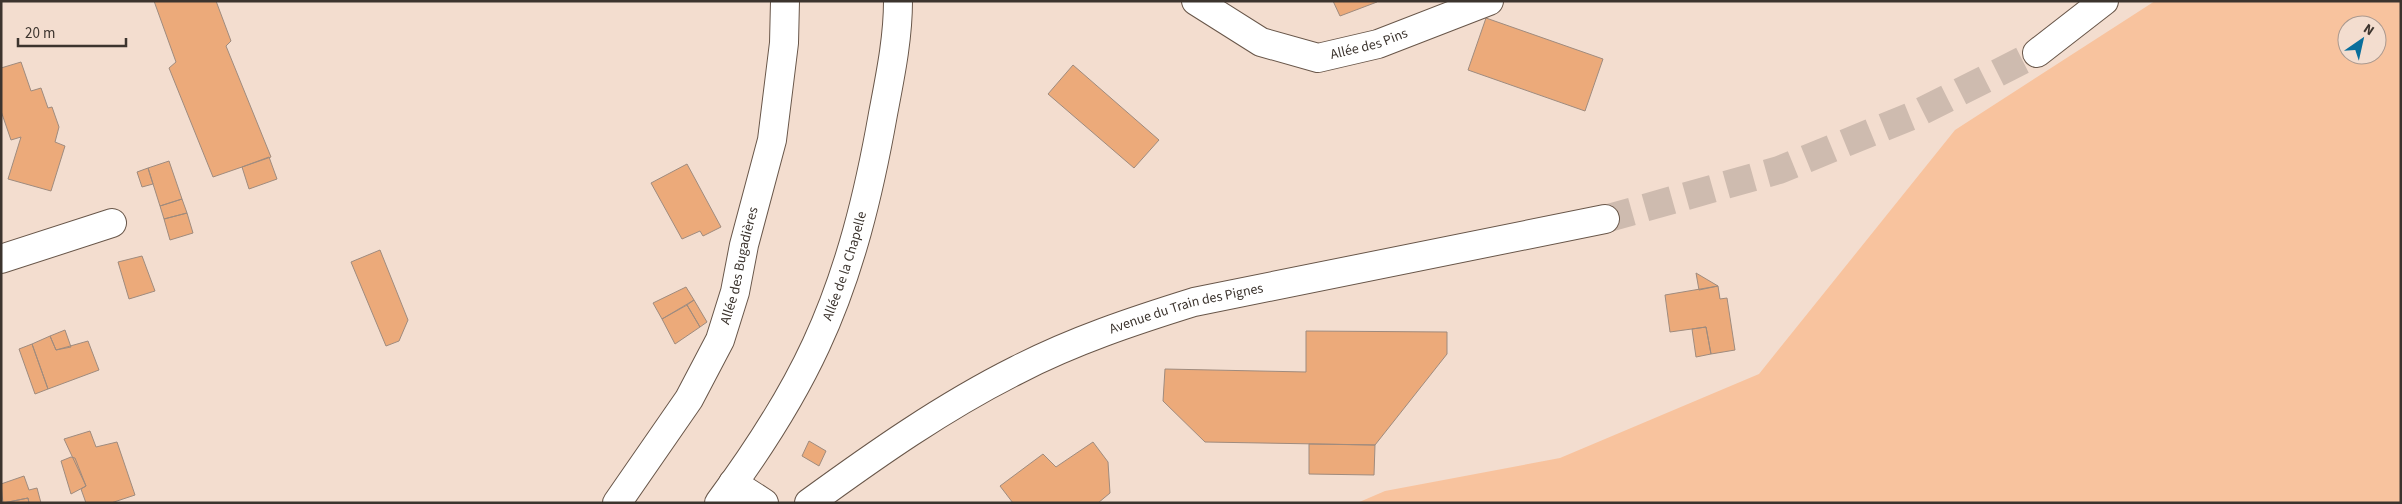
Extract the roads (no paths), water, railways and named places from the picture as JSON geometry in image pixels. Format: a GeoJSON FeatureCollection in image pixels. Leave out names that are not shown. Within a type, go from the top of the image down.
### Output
{"type":"FeatureCollection","features":[{"type":"Feature","properties":{"kind":"street","name":"Allée des Bugadières"},"geometry":{"type":"LineString","coordinates":[[617,503],[689,399],[720,340],[735,292],[744,245],[772,140],[784,43],[785,1]]}},
{"type":"Feature","properties":{"kind":"street","name":"Allée de la Chapelle"},"geometry":{"type":"LineString","coordinates":[[726,493],[776,416],[816,346],[845,270],[863,212],[878,144],[890,73],[898,1]]}},
{"type":"Feature","properties":{"kind":"street","name":"Allée des Pins"},"geometry":{"type":"LineString","coordinates":[[1196,1],[1261,42],[1318,58],[1378,44],[1489,1]]}},
{"type":"Feature","properties":{"kind":"street"},"geometry":{"type":"LineString","coordinates":[[2037,53],[2104,1]]}},
{"type":"Feature","properties":{"kind":"street","name":"Avenue du Train des Pignes"},"geometry":{"type":"LineString","coordinates":[[808,503],[875,455],[964,399],[1016,370],[1073,344],[1133,321],[1194,302],[1605,219]]}},
{"type":"Feature","properties":{"kind":"street"},"geometry":{"type":"LineString","coordinates":[[1,259],[112,223]]}},
{"type":"Feature","properties":{"kind":"street"},"geometry":{"type":"LineString","coordinates":[[726,493],[764,503]]}},
{"type":"Feature","properties":{"kind":"tunnel"},"geometry":{"type":"LineString","coordinates":[[1605,219],[1779,170],[1914,115],[2037,53]]}}]}
